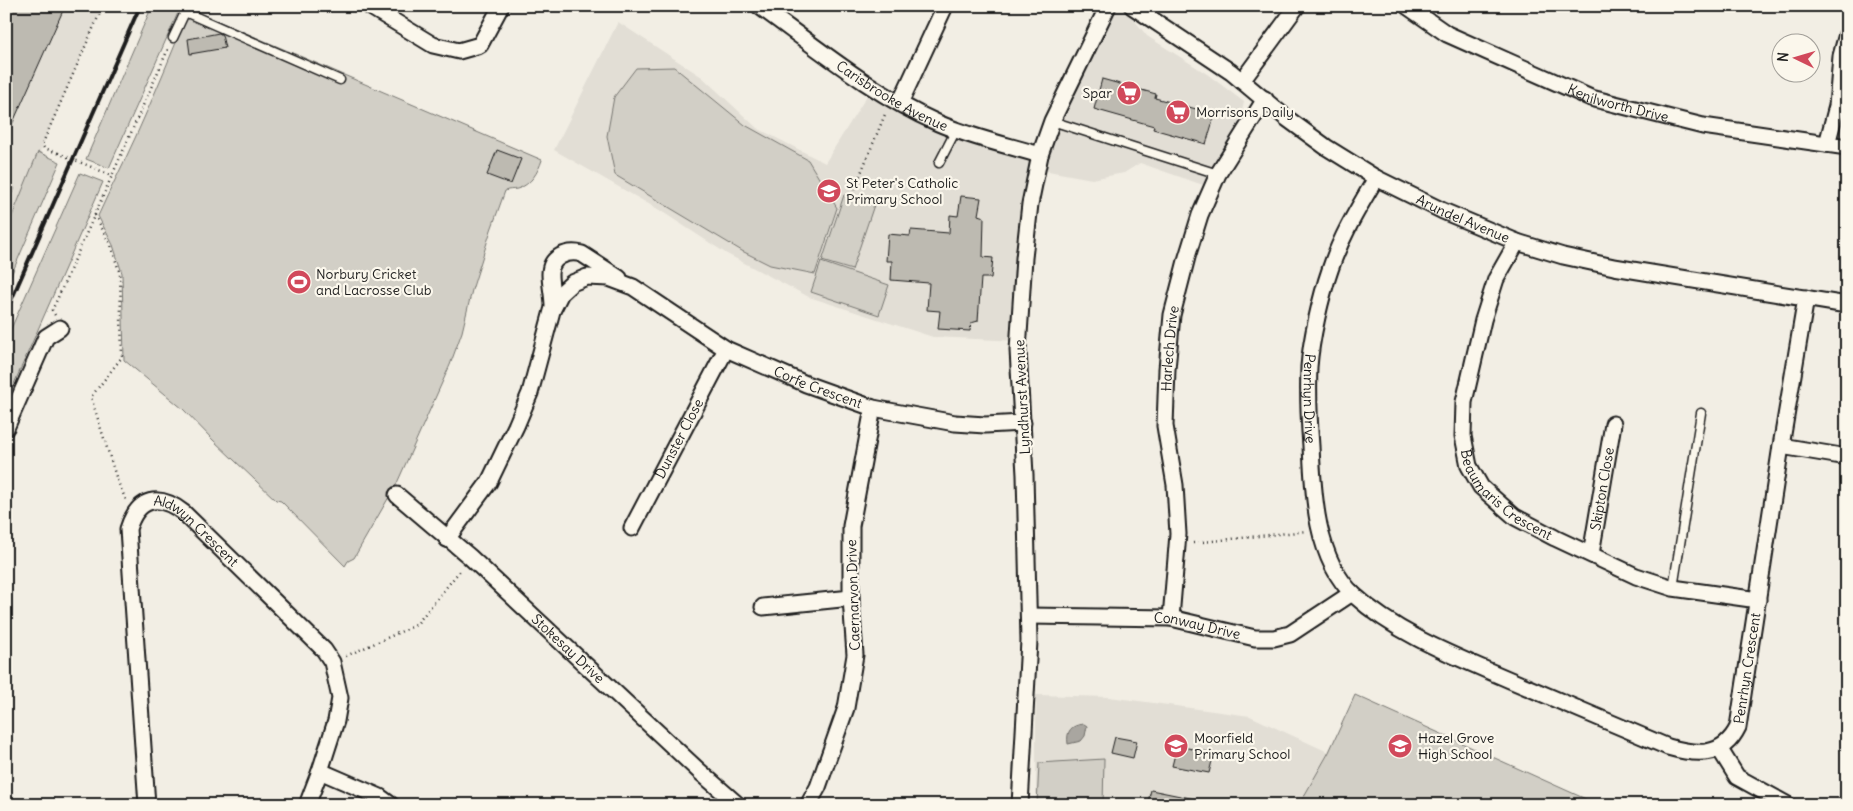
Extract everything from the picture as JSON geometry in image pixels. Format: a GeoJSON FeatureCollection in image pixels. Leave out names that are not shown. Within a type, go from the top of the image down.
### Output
{"type":"FeatureCollection","features":[{"type":"Feature","properties":{"kind":"street"},"geometry":{"type":"LineString","coordinates":[[370,6],[433,44],[459,51],[480,45],[501,6]]}},
{"type":"Feature","properties":{"kind":"street","name":"Carisbrooke Avenue"},"geometry":{"type":"LineString","coordinates":[[759,6],[846,69],[895,101],[956,130],[1040,155]]}},
{"type":"Feature","properties":{"kind":"street"},"geometry":{"type":"LineString","coordinates":[[895,101],[945,6]]}},
{"type":"Feature","properties":{"kind":"street","name":"Lyndhurst Avenue"},"geometry":{"type":"LineString","coordinates":[[1020,805],[1029,650],[1029,616],[1023,423],[1018,350],[1020,302],[1030,204],[1040,155],[1052,121],[1108,6]]}},
{"type":"Feature","properties":{"kind":"street","name":"Arundel Avenue"},"geometry":{"type":"LineString","coordinates":[[1132,6],[1231,72],[1326,147],[1376,178],[1443,211],[1517,242],[1563,256],[1614,267],[1847,304]]}},
{"type":"Feature","properties":{"kind":"street"},"geometry":{"type":"LineString","coordinates":[[1242,81],[1296,6]]}},
{"type":"Feature","properties":{"kind":"street","name":"Kenilworth Drive"},"geometry":{"type":"LineString","coordinates":[[1407,6],[1447,34],[1591,98],[1702,126],[1847,147]]}},
{"type":"Feature","properties":{"kind":"street"},"geometry":{"type":"LineString","coordinates":[[1827,144],[1836,106],[1841,56],[1847,34]]}},
{"type":"Feature","properties":{"kind":"street","name":"Harlech Drive"},"geometry":{"type":"LineString","coordinates":[[1171,618],[1177,544],[1175,485],[1165,426],[1167,369],[1172,316],[1186,257],[1200,215],[1218,174],[1265,99]]}},
{"type":"Feature","properties":{"kind":"street","name":"Penrhyn Drive"},"geometry":{"type":"LineString","coordinates":[[1352,593],[1336,572],[1320,530],[1314,500],[1308,405],[1309,365],[1314,334],[1330,270],[1345,232],[1376,178]]}},
{"type":"Feature","properties":{"kind":"street","name":"Beaumaris Crescent"},"geometry":{"type":"LineString","coordinates":[[1517,242],[1496,279],[1483,320],[1464,402],[1463,436],[1469,466],[1481,487],[1515,517],[1554,538],[1636,576],[1673,588],[1758,600]]}},
{"type":"Feature","properties":{"kind":"street","name":"Corfe Crescent"},"geometry":{"type":"LineString","coordinates":[[447,539],[489,482],[530,393],[552,311],[554,293],[550,273],[554,261],[562,254],[574,252],[582,254],[726,349],[806,384],[874,408],[955,424],[1023,423]]}},
{"type":"Feature","properties":{"kind":"street","name":"Corfe Crescent"},"geometry":{"type":"LineString","coordinates":[[552,311],[561,293],[572,284],[587,278],[609,278],[633,287]]}},
{"type":"Feature","properties":{"kind":"street","name":"Penrhyn Crescent"},"geometry":{"type":"LineString","coordinates":[[1719,748],[1733,737],[1738,727],[1781,446],[1806,298]]}},
{"type":"Feature","properties":{"kind":"street"},"geometry":{"type":"LineString","coordinates":[[6,428],[46,337],[60,328]]}},
{"type":"Feature","properties":{"kind":"street","name":"Dunster Close"},"geometry":{"type":"LineString","coordinates":[[632,528],[726,349]]}},
{"type":"Feature","properties":{"kind":"street","name":"Caernarvon Drive"},"geometry":{"type":"LineString","coordinates":[[808,805],[818,787],[846,708],[855,655],[851,526],[874,408]]}},
{"type":"Feature","properties":{"kind":"street","name":"Skipton Close"},"geometry":{"type":"LineString","coordinates":[[1591,554],[1613,424]]}},
{"type":"Feature","properties":{"kind":"street"},"geometry":{"type":"LineString","coordinates":[[1781,446],[1847,457]]}},
{"type":"Feature","properties":{"kind":"street","name":"Stokesay Drive"},"geometry":{"type":"LineString","coordinates":[[397,495],[470,557],[738,805]]}},
{"type":"Feature","properties":{"kind":"street","name":"Aldwyn Crescent"},"geometry":{"type":"LineString","coordinates":[[147,805],[128,529],[132,516],[138,508],[148,502],[157,501],[172,504],[184,513],[324,650],[332,662],[340,698],[336,721],[307,805]]}},
{"type":"Feature","properties":{"kind":"street"},"geometry":{"type":"LineString","coordinates":[[1352,593],[1415,637],[1668,747],[1689,753],[1710,752],[1719,748],[1737,777],[1788,805]]}},
{"type":"Feature","properties":{"kind":"street","name":"Conway Drive"},"geometry":{"type":"LineString","coordinates":[[1029,616],[1171,618],[1255,638],[1274,638],[1290,634],[1352,593]]}},
{"type":"Feature","properties":{"kind":"street"},"geometry":{"type":"LineString","coordinates":[[763,607],[852,598]]}},
{"type":"Feature","properties":{"kind":"street"},"geometry":{"type":"LineString","coordinates":[[320,771],[380,797],[391,805]]}},
{"type":"Feature","properties":{"kind":"lane"},"geometry":{"type":"LineString","coordinates":[[173,38],[186,9],[340,80]]}},
{"type":"Feature","properties":{"kind":"lane"},"geometry":{"type":"LineString","coordinates":[[1052,121],[1218,174]]}},
{"type":"Feature","properties":{"kind":"lane"},"geometry":{"type":"LineString","coordinates":[[939,164],[956,130]]}},
{"type":"Feature","properties":{"kind":"lane"},"geometry":{"type":"LineString","coordinates":[[1673,588],[1701,413]]}},
{"type":"Feature","properties":{"kind":"path"},"geometry":{"type":"LineString","coordinates":[[103,6],[42,145],[44,148],[113,176]]}},
{"type":"Feature","properties":{"kind":"path"},"geometry":{"type":"LineString","coordinates":[[113,176],[111,178],[173,38]]}},
{"type":"Feature","properties":{"kind":"path"},"geometry":{"type":"LineString","coordinates":[[854,190],[895,101]]}},
{"type":"Feature","properties":{"kind":"path"},"geometry":{"type":"LineString","coordinates":[[60,328],[52,310],[113,176]]}},
{"type":"Feature","properties":{"kind":"path"},"geometry":{"type":"LineString","coordinates":[[95,215],[111,246],[120,274],[122,357],[91,397],[117,480],[132,516]]}},
{"type":"Feature","properties":{"kind":"path"},"geometry":{"type":"LineString","coordinates":[[1177,544],[1320,530]]}},
{"type":"Feature","properties":{"kind":"path"},"geometry":{"type":"LineString","coordinates":[[332,662],[416,625],[470,557]]}},
{"type":"Feature","properties":{"kind":"shaded area"},"geometry":{"type":"Polygon","coordinates":[[[6,6],[103,6],[6,231],[6,6]]]}},
{"type":"Feature","properties":{"kind":"shaded area"},"geometry":{"type":"Polygon","coordinates":[[[152,6],[181,6],[109,168],[86,159],[152,6]]]}},
{"type":"Feature","properties":{"kind":"shaded area","name":"St Peter's Catholic Primary School"},"geometry":{"type":"Polygon","coordinates":[[[1108,6],[1123,6],[1147,36],[1207,74],[1244,102],[1239,124],[1214,167],[1206,186],[1140,163],[1124,173],[1092,179],[1037,169],[1019,341],[933,337],[809,297],[727,254],[661,211],[554,150],[618,22],[702,77],[757,128],[825,163],[873,86],[891,99],[1040,155],[1108,6]]]}},
{"type":"Feature","properties":{"kind":"shaded area","name":"Norbury Cricket and Lacrosse Club"},"geometry":{"type":"Polygon","coordinates":[[[190,9],[542,160],[530,181],[517,189],[505,191],[472,290],[462,332],[450,365],[397,483],[354,558],[348,561],[345,566],[281,501],[276,500],[183,409],[124,360],[122,273],[113,245],[98,216],[143,120],[190,9]]]}},
{"type":"Feature","properties":{"kind":"shaded area"},"geometry":{"type":"Polygon","coordinates":[[[674,67],[745,125],[808,160],[837,208],[815,274],[770,265],[742,251],[615,175],[607,136],[614,97],[636,68],[674,67]]]}},
{"type":"Feature","properties":{"kind":"shaded area"},"geometry":{"type":"Polygon","coordinates":[[[38,152],[60,162],[6,287],[6,231],[38,152]]]}},
{"type":"Feature","properties":{"kind":"shaded area"},"geometry":{"type":"Polygon","coordinates":[[[80,173],[103,182],[6,402],[6,340],[80,173]]]}},
{"type":"Feature","properties":{"kind":"shaded area"},"geometry":{"type":"Polygon","coordinates":[[[844,195],[874,205],[852,270],[822,261],[844,195]]]}},
{"type":"Feature","properties":{"kind":"shaded area"},"geometry":{"type":"Polygon","coordinates":[[[821,262],[889,285],[879,315],[811,292],[821,262]]]}},
{"type":"Feature","properties":{"kind":"shaded area","name":"Moorfield Primary School"},"geometry":{"type":"Polygon","coordinates":[[[1036,695],[1109,697],[1250,716],[1328,752],[1355,695],[1599,805],[1036,805],[1036,695]]]}},
{"type":"Feature","properties":{"kind":"shaded area","name":"Hazel Grove High School"},"geometry":{"type":"Polygon","coordinates":[[[1355,695],[1599,805],[1299,805],[1329,752],[1355,695]]]}},
{"type":"Feature","properties":{"kind":"shaded area"},"geometry":{"type":"Polygon","coordinates":[[[1084,724],[1087,726],[1085,736],[1081,741],[1068,744],[1070,730],[1073,727],[1084,724]]]}},
{"type":"Feature","properties":{"kind":"shaded area"},"geometry":{"type":"Polygon","coordinates":[[[1104,759],[1103,805],[1037,805],[1039,763],[1104,759]]]}},
{"type":"Feature","properties":{"kind":"building"},"geometry":{"type":"Polygon","coordinates":[[[14,6],[65,6],[6,138],[6,23],[14,6]]]}},
{"type":"Feature","properties":{"kind":"building"},"geometry":{"type":"Polygon","coordinates":[[[219,33],[222,35],[225,48],[190,54],[188,39],[219,33]]]}},
{"type":"Feature","properties":{"kind":"building"},"geometry":{"type":"Polygon","coordinates":[[[1102,79],[1156,94],[1155,98],[1215,114],[1206,144],[1153,129],[1154,126],[1094,109],[1102,79]]]}},
{"type":"Feature","properties":{"kind":"building"},"geometry":{"type":"Polygon","coordinates":[[[497,150],[521,159],[511,184],[487,175],[497,150]]]}},
{"type":"Feature","properties":{"kind":"building"},"geometry":{"type":"Polygon","coordinates":[[[961,196],[981,198],[978,215],[984,217],[983,257],[993,258],[991,278],[981,278],[978,321],[971,323],[970,331],[938,329],[940,311],[927,310],[929,283],[891,280],[892,261],[886,261],[888,234],[910,236],[911,230],[949,233],[950,215],[958,216],[961,196]]]}},
{"type":"Feature","properties":{"kind":"building"},"geometry":{"type":"Polygon","coordinates":[[[1115,737],[1137,741],[1133,758],[1111,753],[1115,737]]]}},
{"type":"Feature","properties":{"kind":"building"},"geometry":{"type":"Polygon","coordinates":[[[1177,746],[1214,753],[1209,773],[1172,766],[1177,746]]]}},
{"type":"Feature","properties":{"kind":"building"},"geometry":{"type":"Polygon","coordinates":[[[1151,790],[1195,799],[1195,805],[1147,805],[1151,790]]]}},
{"type":"Feature","properties":{"kind":"railway"},"geometry":{"type":"LineString","coordinates":[[6,312],[140,6]]}},
{"type":"Feature","properties":{"kind":"place","name":"Spar"},"geometry":{"type":"Point","coordinates":[1129,93]}},
{"type":"Feature","properties":{"kind":"place","name":"Morrisons Daily"},"geometry":{"type":"Point","coordinates":[1178,112]}},
{"type":"Feature","properties":{"kind":"place","name":"St Peter's Catholic Primary School"},"geometry":{"type":"Point","coordinates":[829,191]}},
{"type":"Feature","properties":{"kind":"place","name":"Norbury Cricket and Lacrosse Club"},"geometry":{"type":"Point","coordinates":[299,282]}},
{"type":"Feature","properties":{"kind":"place","name":"Moorfield Primary School"},"geometry":{"type":"Point","coordinates":[1176,746]}},
{"type":"Feature","properties":{"kind":"place","name":"Hazel Grove High School"},"geometry":{"type":"Point","coordinates":[1400,746]}}]}
